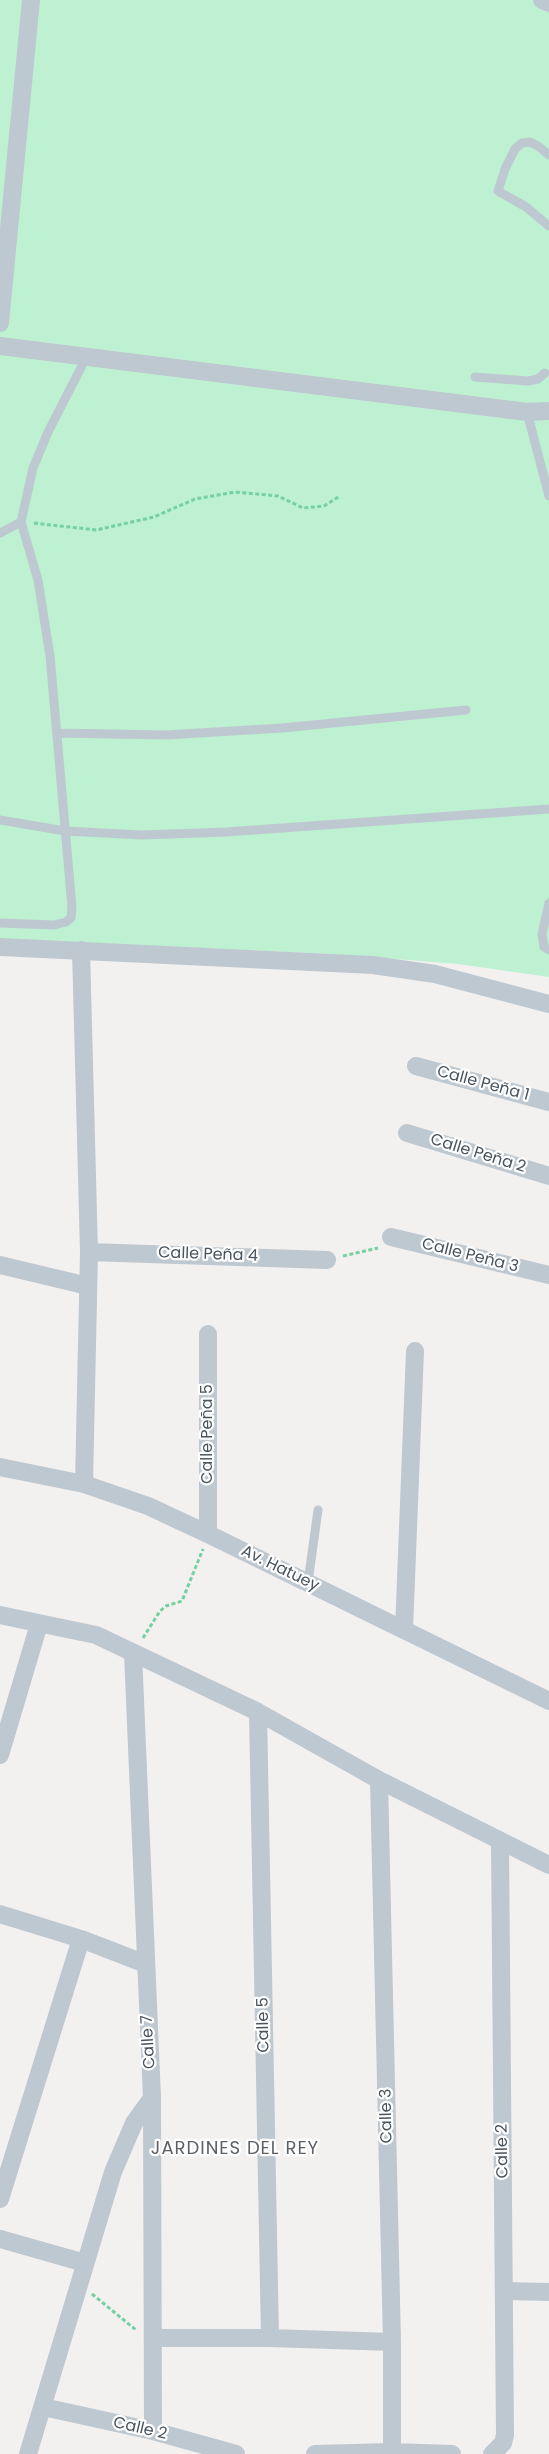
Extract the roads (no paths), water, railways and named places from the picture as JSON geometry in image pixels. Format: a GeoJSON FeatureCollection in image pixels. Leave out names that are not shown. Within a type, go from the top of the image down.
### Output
{"type":"FeatureCollection","features":[{"type":"Feature","properties":{"kind":"street"},"geometry":{"type":"LineString","coordinates":[[0,323],[31,0]]}},
{"type":"Feature","properties":{"kind":"street"},"geometry":{"type":"LineString","coordinates":[[542,0],[549,2]]}},
{"type":"Feature","properties":{"kind":"street"},"geometry":{"type":"LineString","coordinates":[[0,346],[527,412],[549,410]]}},
{"type":"Feature","properties":{"kind":"street"},"geometry":{"type":"LineString","coordinates":[[0,947],[372,965],[434,974],[549,1004]]}},
{"type":"Feature","properties":{"kind":"street"},"geometry":{"type":"LineString","coordinates":[[81,950],[89,1252],[84,1484]]}},
{"type":"Feature","properties":{"kind":"street","name":"Calle Peña 1"},"geometry":{"type":"LineString","coordinates":[[416,1066],[549,1102]]}},
{"type":"Feature","properties":{"kind":"street","name":"Calle Peña 2"},"geometry":{"type":"LineString","coordinates":[[406,1133],[549,1176]]}},
{"type":"Feature","properties":{"kind":"street","name":"Calle Peña 3"},"geometry":{"type":"LineString","coordinates":[[391,1237],[549,1275]]}},
{"type":"Feature","properties":{"kind":"street","name":"Calle Peña 4"},"geometry":{"type":"LineString","coordinates":[[89,1252],[327,1260]]}},
{"type":"Feature","properties":{"kind":"street"},"geometry":{"type":"LineString","coordinates":[[0,1265],[88,1286]]}},
{"type":"Feature","properties":{"kind":"street","name":"Calle Peña 5"},"geometry":{"type":"LineString","coordinates":[[208,1334],[208,1534]]}},
{"type":"Feature","properties":{"kind":"street"},"geometry":{"type":"LineString","coordinates":[[404,1630],[415,1351]]}},
{"type":"Feature","properties":{"kind":"street","name":"Av. Hatuey"},"geometry":{"type":"LineString","coordinates":[[0,1467],[84,1484],[148,1506],[308,1582],[549,1701]]}},
{"type":"Feature","properties":{"kind":"street"},"geometry":{"type":"LineString","coordinates":[[0,1615],[96,1635],[258,1712],[379,1780],[549,1865]]}},
{"type":"Feature","properties":{"kind":"street"},"geometry":{"type":"LineString","coordinates":[[0,1755],[38,1624]]}},
{"type":"Feature","properties":{"kind":"street","name":"Calle 7"},"geometry":{"type":"LineString","coordinates":[[133,1654],[152,2098],[153,2431]]}},
{"type":"Feature","properties":{"kind":"street","name":"Calle 5"},"geometry":{"type":"LineString","coordinates":[[258,1712],[270,2338]]}},
{"type":"Feature","properties":{"kind":"street","name":"Calle 3"},"geometry":{"type":"LineString","coordinates":[[379,1780],[392,2342],[392,2452]]}},
{"type":"Feature","properties":{"kind":"street","name":"Calle 2"},"geometry":{"type":"LineString","coordinates":[[492,2454],[503,2443],[505,2435],[500,1842]]}},
{"type":"Feature","properties":{"kind":"street"},"geometry":{"type":"LineString","coordinates":[[0,1914],[80,1939],[146,1964]]}},
{"type":"Feature","properties":{"kind":"street"},"geometry":{"type":"LineString","coordinates":[[0,2199],[80,1939]]}},
{"type":"Feature","properties":{"kind":"street"},"geometry":{"type":"LineString","coordinates":[[28,2454],[113,2172],[134,2123],[152,2098]]}},
{"type":"Feature","properties":{"kind":"street"},"geometry":{"type":"LineString","coordinates":[[0,2239],[85,2263]]}},
{"type":"Feature","properties":{"kind":"street"},"geometry":{"type":"LineString","coordinates":[[505,2291],[549,2292]]}},
{"type":"Feature","properties":{"kind":"street"},"geometry":{"type":"LineString","coordinates":[[153,2343],[270,2338],[392,2342]]}},
{"type":"Feature","properties":{"kind":"street","name":"Calle 2"},"geometry":{"type":"LineString","coordinates":[[43,2407],[153,2431],[236,2454]]}},
{"type":"Feature","properties":{"kind":"street"},"geometry":{"type":"LineString","coordinates":[[315,2454],[392,2452],[452,2454]]}},
{"type":"Feature","properties":{"kind":"lane"},"geometry":{"type":"LineString","coordinates":[[549,155],[530,142],[522,143],[514,149],[498,192],[526,207],[549,226]]}},
{"type":"Feature","properties":{"kind":"lane"},"geometry":{"type":"LineString","coordinates":[[0,923],[54,925],[66,922],[71,918],[72,907],[50,656],[38,580],[20,522],[33,468],[48,432],[87,356]]}},
{"type":"Feature","properties":{"kind":"lane"},"geometry":{"type":"LineString","coordinates":[[475,377],[528,381],[538,379],[545,373]]}},
{"type":"Feature","properties":{"kind":"lane"},"geometry":{"type":"LineString","coordinates":[[527,412],[549,496]]}},
{"type":"Feature","properties":{"kind":"lane"},"geometry":{"type":"LineString","coordinates":[[0,533],[20,522]]}},
{"type":"Feature","properties":{"kind":"lane"},"geometry":{"type":"LineString","coordinates":[[57,733],[166,735],[282,728],[466,710]]}},
{"type":"Feature","properties":{"kind":"lane"},"geometry":{"type":"LineString","coordinates":[[0,820],[65,831],[142,835],[226,832],[549,808]]}},
{"type":"Feature","properties":{"kind":"lane"},"geometry":{"type":"LineString","coordinates":[[548,907],[542,934],[544,947],[549,950]]}},
{"type":"Feature","properties":{"kind":"lane"},"geometry":{"type":"LineString","coordinates":[[308,1582],[318,1510]]}},
{"type":"Feature","properties":{"kind":"district","name":"JARDINES DEL REY"},"geometry":{"type":"Point","coordinates":[235,2149]}}]}
